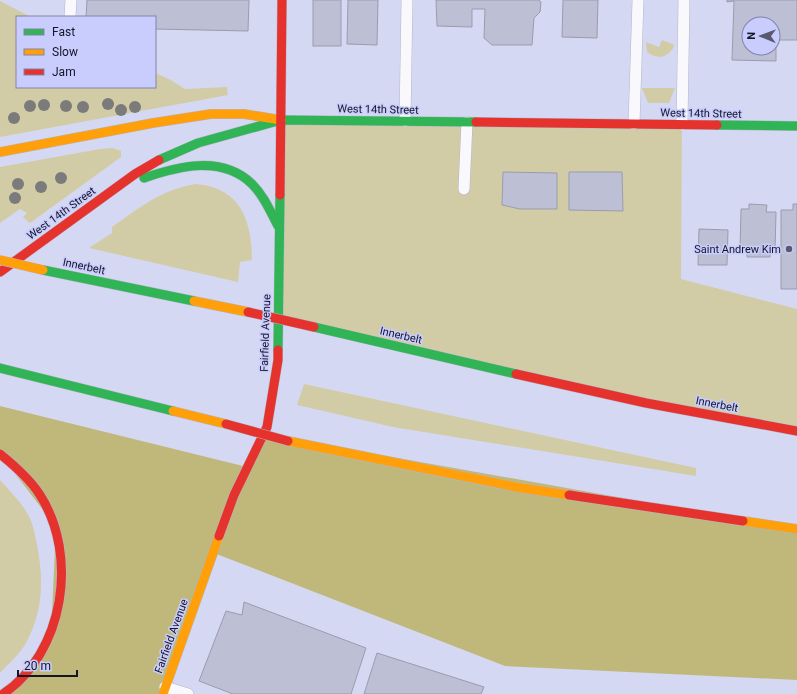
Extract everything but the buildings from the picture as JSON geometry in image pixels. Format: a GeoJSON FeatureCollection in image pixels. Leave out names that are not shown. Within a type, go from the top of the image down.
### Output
{"type":"FeatureCollection","features":[{"type":"Feature","properties":{"kind":"main road","name":"Fairfield Avenue"},"geometry":{"type":"LineString","coordinates":[[164,691],[234,494],[267,427],[278,360],[282,0]]}},
{"type":"Feature","properties":{"kind":"main road"},"geometry":{"type":"LineString","coordinates":[[0,152],[153,123],[211,114],[244,114],[281,120]]}},
{"type":"Feature","properties":{"kind":"main road","name":"West 14th Street"},"geometry":{"type":"LineString","coordinates":[[0,272],[135,174],[165,156],[198,143],[281,120],[797,126]]}},
{"type":"Feature","properties":{"kind":"main road"},"geometry":{"type":"LineString","coordinates":[[80,214],[111,199],[142,179],[158,173],[196,164],[214,165],[239,173],[256,189],[264,198],[280,231]]}},
{"type":"Feature","properties":{"kind":"main road","name":"Innerbelt"},"geometry":{"type":"LineString","coordinates":[[0,260],[248,312],[461,362],[646,403],[797,431]]}},
{"type":"Feature","properties":{"kind":"main road"},"geometry":{"type":"LineString","coordinates":[[0,368],[226,424],[288,441],[521,488],[797,529]]}},
{"type":"Feature","properties":{"kind":"main road"},"geometry":{"type":"LineString","coordinates":[[0,454],[31,482],[45,502],[56,527],[62,577],[60,604],[51,635],[37,661],[20,681],[3,694]]}},
{"type":"Feature","properties":{"kind":"lane"},"geometry":{"type":"LineString","coordinates":[[70,16],[71,0]]}},
{"type":"Feature","properties":{"kind":"lane"},"geometry":{"type":"LineString","coordinates":[[405,121],[407,0]]}},
{"type":"Feature","properties":{"kind":"lane"},"geometry":{"type":"LineString","coordinates":[[634,124],[638,0]]}},
{"type":"Feature","properties":{"kind":"lane"},"geometry":{"type":"LineString","coordinates":[[682,124],[684,0]]}},
{"type":"Feature","properties":{"kind":"lane"},"geometry":{"type":"LineString","coordinates":[[464,189],[467,122]]}},
{"type":"Feature","properties":{"kind":"lane"},"geometry":{"type":"LineString","coordinates":[[164,691],[188,694]]}},
{"type":"Feature","properties":{"kind":"shaded area"},"geometry":{"type":"Polygon","coordinates":[[[0,1],[29,16],[16,16],[16,88],[156,88],[156,73],[169,79],[185,89],[227,87],[228,95],[0,137],[0,1]]]}},
{"type":"Feature","properties":{"kind":"shaded area"},"geometry":{"type":"Polygon","coordinates":[[[662,40],[673,44],[674,47],[668,54],[659,57],[651,55],[647,52],[646,42],[659,47],[662,40]]]}},
{"type":"Feature","properties":{"kind":"shaded area"},"geometry":{"type":"Polygon","coordinates":[[[642,88],[675,88],[669,103],[648,103],[642,88]]]}},
{"type":"Feature","properties":{"kind":"shaded area"},"geometry":{"type":"Polygon","coordinates":[[[281,120],[682,124],[681,279],[797,309],[797,431],[279,319],[281,120]]]}},
{"type":"Feature","properties":{"kind":"shaded area"},"geometry":{"type":"Polygon","coordinates":[[[113,148],[121,151],[121,157],[30,223],[23,217],[27,213],[20,209],[0,223],[0,167],[113,148]]]}},
{"type":"Feature","properties":{"kind":"shaded area"},"geometry":{"type":"Polygon","coordinates":[[[196,184],[213,187],[228,195],[240,208],[248,224],[252,260],[240,262],[238,282],[89,248],[112,233],[112,227],[151,200],[172,190],[196,184]]]}},
{"type":"Feature","properties":{"kind":"shaded area"},"geometry":{"type":"Polygon","coordinates":[[[304,384],[696,468],[696,476],[393,427],[297,405],[304,384]]]}},
{"type":"Feature","properties":{"kind":"shaded area"},"geometry":{"type":"Polygon","coordinates":[[[0,406],[247,467],[263,434],[797,529],[797,680],[505,666],[214,553],[163,694],[3,694],[51,635],[56,527],[0,454],[0,406]]]}},
{"type":"Feature","properties":{"kind":"shaded area"},"geometry":{"type":"Polygon","coordinates":[[[0,480],[21,504],[31,520],[35,533],[39,558],[41,583],[39,607],[32,631],[21,651],[0,673],[0,480]]]}},
{"type":"Feature","properties":{"kind":"traffic: fast"},"geometry":{"type":"LineString","coordinates":[[159,160],[198,143],[281,120],[476,122]]}},
{"type":"Feature","properties":{"kind":"traffic: fast"},"geometry":{"type":"LineString","coordinates":[[717,125],[797,126]]}},
{"type":"Feature","properties":{"kind":"traffic: fast"},"geometry":{"type":"LineString","coordinates":[[144,178],[186,167],[214,166],[227,169],[240,175],[252,184],[260,194],[278,226]]}},
{"type":"Feature","properties":{"kind":"traffic: fast"},"geometry":{"type":"LineString","coordinates":[[278,350],[280,195]]}},
{"type":"Feature","properties":{"kind":"traffic: fast"},"geometry":{"type":"LineString","coordinates":[[43,270],[194,301]]}},
{"type":"Feature","properties":{"kind":"traffic: fast"},"geometry":{"type":"LineString","coordinates":[[314,327],[516,374]]}},
{"type":"Feature","properties":{"kind":"traffic: fast"},"geometry":{"type":"LineString","coordinates":[[0,368],[173,411]]}},
{"type":"Feature","properties":{"kind":"traffic: slow"},"geometry":{"type":"LineString","coordinates":[[0,152],[153,123],[211,114],[244,114],[281,120]]}},
{"type":"Feature","properties":{"kind":"traffic: slow"},"geometry":{"type":"LineString","coordinates":[[0,260],[43,270]]}},
{"type":"Feature","properties":{"kind":"traffic: slow"},"geometry":{"type":"LineString","coordinates":[[194,301],[248,312]]}},
{"type":"Feature","properties":{"kind":"traffic: slow"},"geometry":{"type":"LineString","coordinates":[[173,411],[226,424]]}},
{"type":"Feature","properties":{"kind":"traffic: slow"},"geometry":{"type":"LineString","coordinates":[[288,441],[521,488],[569,495]]}},
{"type":"Feature","properties":{"kind":"traffic: slow"},"geometry":{"type":"LineString","coordinates":[[743,521],[797,529]]}},
{"type":"Feature","properties":{"kind":"traffic: slow"},"geometry":{"type":"LineString","coordinates":[[163,694],[219,536]]}},
{"type":"Feature","properties":{"kind":"traffic: jam"},"geometry":{"type":"LineString","coordinates":[[280,195],[282,0]]}},
{"type":"Feature","properties":{"kind":"traffic: jam"},"geometry":{"type":"LineString","coordinates":[[476,122],[717,125]]}},
{"type":"Feature","properties":{"kind":"traffic: jam"},"geometry":{"type":"LineString","coordinates":[[0,272],[135,174],[159,160]]}},
{"type":"Feature","properties":{"kind":"traffic: jam"},"geometry":{"type":"LineString","coordinates":[[248,312],[314,327]]}},
{"type":"Feature","properties":{"kind":"traffic: jam"},"geometry":{"type":"LineString","coordinates":[[219,536],[234,495],[267,427],[278,360],[278,350]]}},
{"type":"Feature","properties":{"kind":"traffic: jam"},"geometry":{"type":"LineString","coordinates":[[516,374],[646,403],[797,431]]}},
{"type":"Feature","properties":{"kind":"traffic: jam"},"geometry":{"type":"LineString","coordinates":[[226,424],[288,441]]}},
{"type":"Feature","properties":{"kind":"traffic: jam"},"geometry":{"type":"LineString","coordinates":[[0,454],[22,473],[40,495],[52,519],[59,546],[62,574],[59,602],[52,629],[40,654],[24,676],[3,694]]}},
{"type":"Feature","properties":{"kind":"traffic: jam"},"geometry":{"type":"LineString","coordinates":[[569,495],[743,521]]}},
{"type":"Feature","properties":{"kind":"place","name":"Saint Andrew Kim"},"geometry":{"type":"Point","coordinates":[789,249]}}]}
